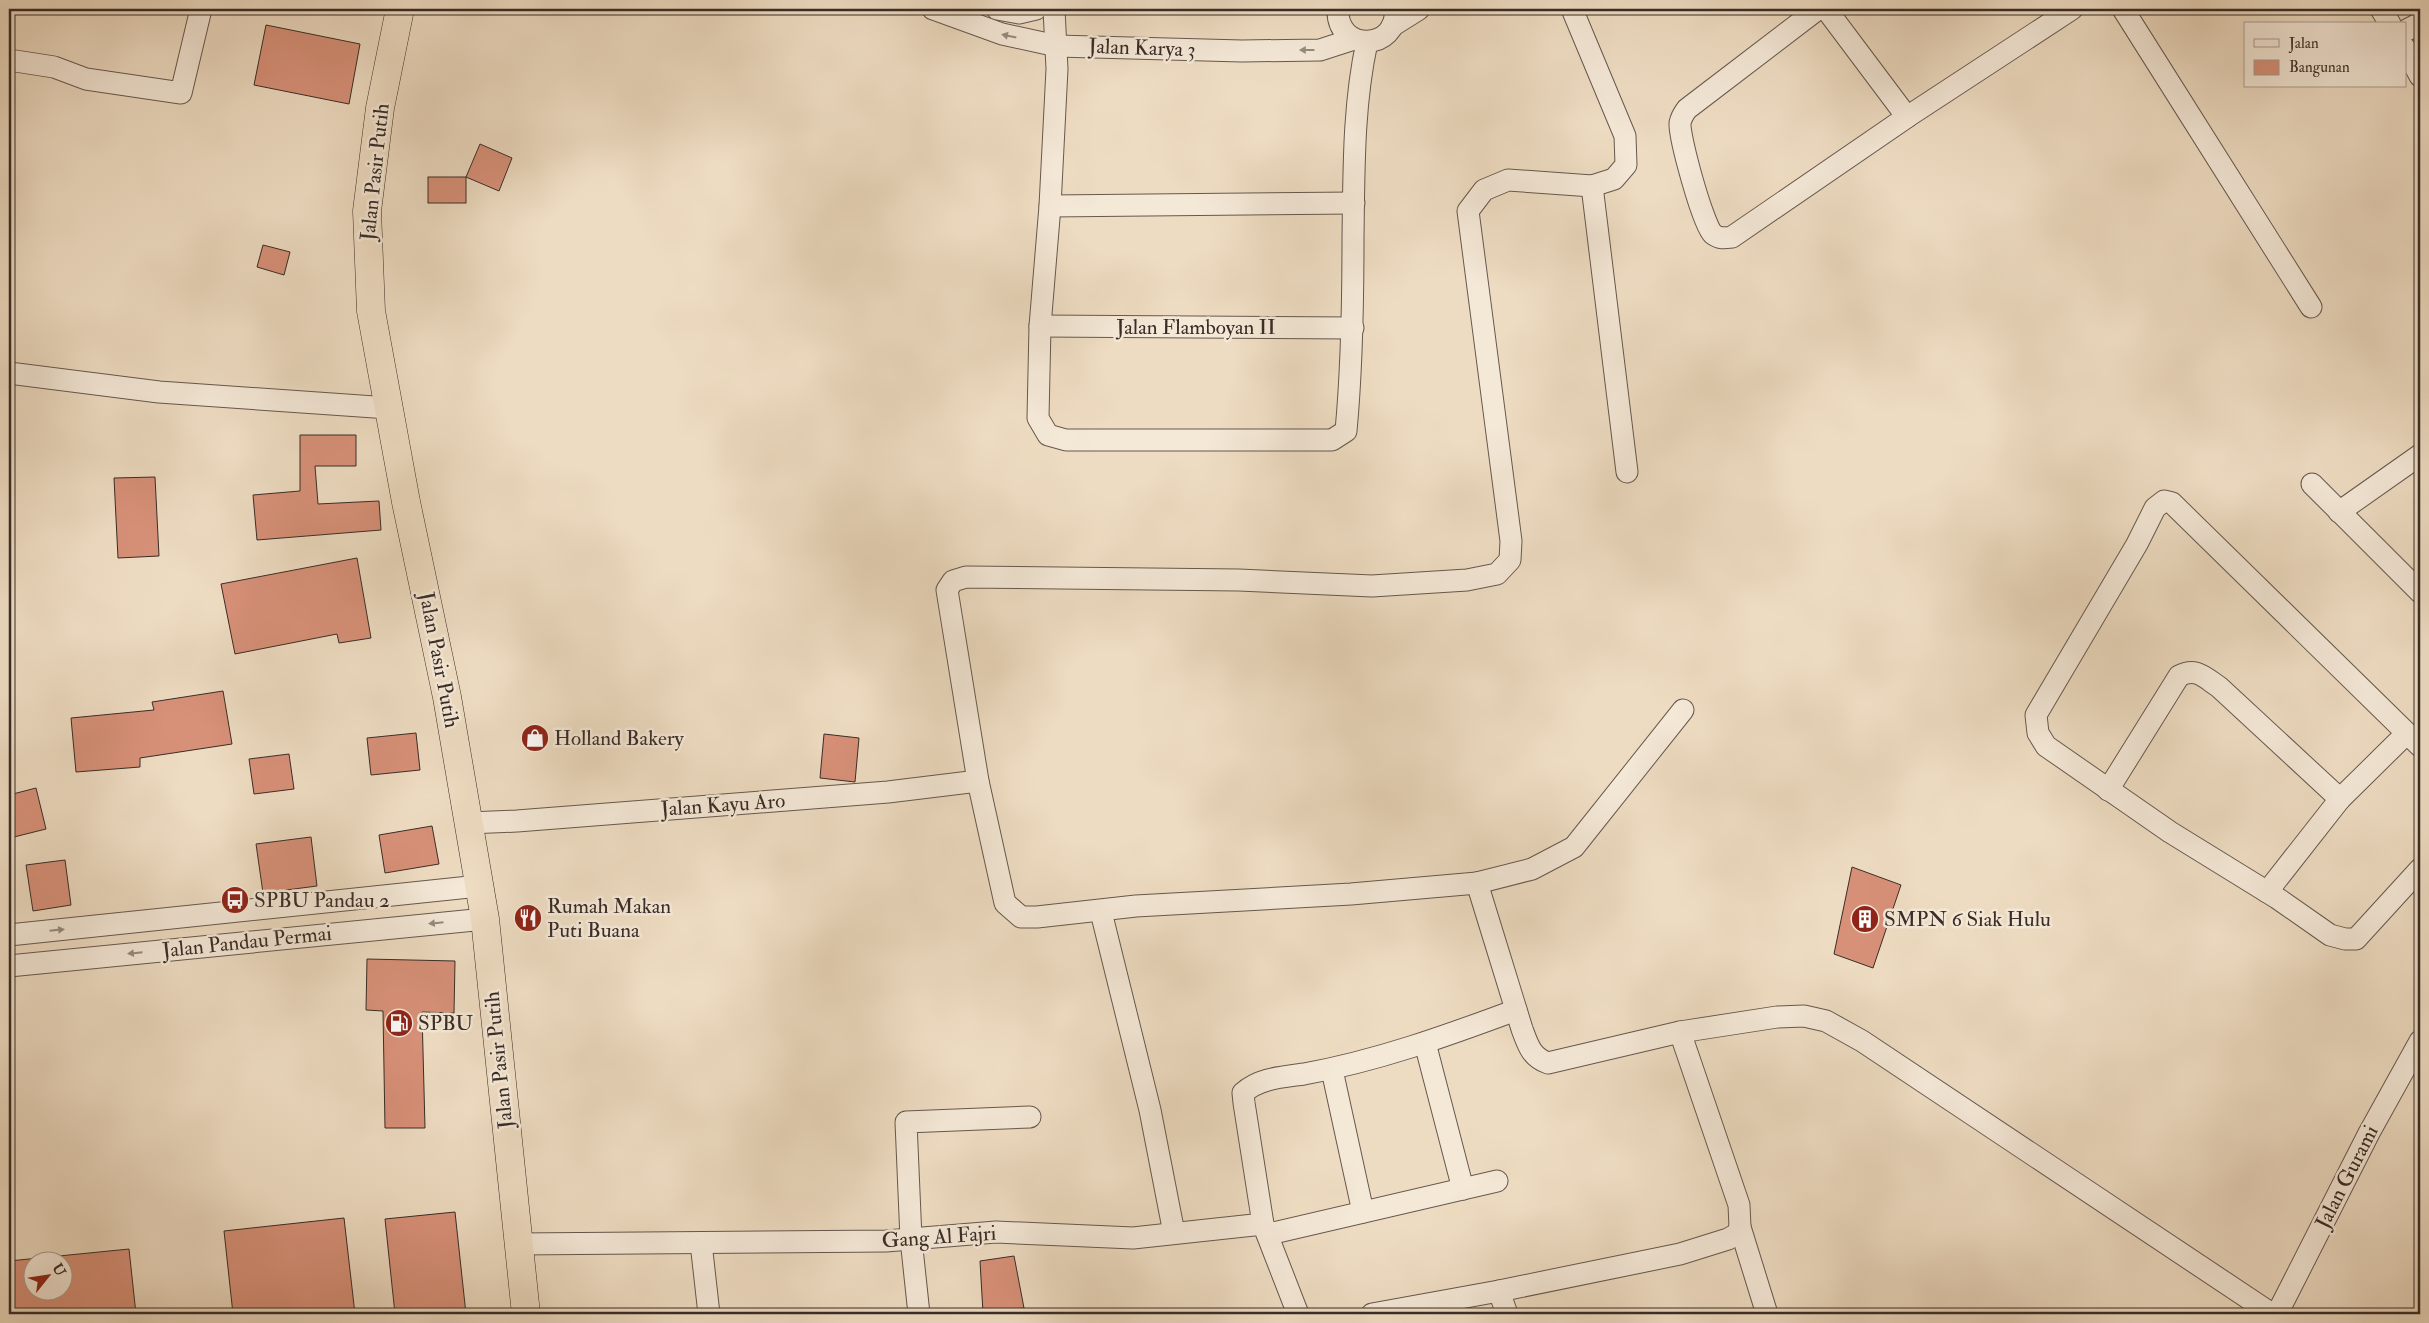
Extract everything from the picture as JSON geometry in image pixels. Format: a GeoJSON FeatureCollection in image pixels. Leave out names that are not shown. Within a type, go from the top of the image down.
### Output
{"type":"FeatureCollection","features":[{"type":"Feature","properties":{"kind":"highway","name":"Jalan Pasir Putih"},"geometry":{"type":"LineString","coordinates":[[400,9],[380,108],[367,211],[371,311],[406,502],[447,697],[485,919],[526,1314]]}},
{"type":"Feature","properties":{"kind":"street"},"geometry":{"type":"LineString","coordinates":[[9,60],[54,67],[86,79],[181,93],[201,9]]}},
{"type":"Feature","properties":{"kind":"street","name":"Jalan Karya 3"},"geometry":{"type":"LineString","coordinates":[[933,9],[1002,34],[1057,46],[1242,51],[1320,50],[1382,37],[1393,18],[1420,9]]}},
{"type":"Feature","properties":{"kind":"street"},"geometry":{"type":"LineString","coordinates":[[997,9],[1020,13],[1036,9]]}},
{"type":"Feature","properties":{"kind":"street"},"geometry":{"type":"LineString","coordinates":[[1054,9],[1057,46],[1050,206],[1040,326],[1038,418],[1048,435],[1066,440],[1332,440],[1346,431],[1353,328],[1354,157],[1361,40],[1342,27],[1338,19],[1338,9]]}},
{"type":"Feature","properties":{"kind":"street"},"geometry":{"type":"LineString","coordinates":[[1572,9],[1625,136],[1626,165],[1614,179],[1592,186],[1508,180],[1484,190],[1468,211],[1511,541],[1510,560],[1497,574],[1467,580],[1372,586],[1239,580],[966,576],[953,581],[946,590],[978,781],[1005,903],[1013,912],[1021,917],[1037,918],[1101,912],[1136,906],[1351,894],[1477,883],[1532,869],[1574,847],[1683,710]]}},
{"type":"Feature","properties":{"kind":"street"},"geometry":{"type":"LineString","coordinates":[[1818,9],[1688,109],[1682,117],[1681,133],[1699,202],[1712,233],[1723,238],[1732,237],[1907,117],[2072,9]]}},
{"type":"Feature","properties":{"kind":"street"},"geometry":{"type":"LineString","coordinates":[[1826,9],[1907,117]]}},
{"type":"Feature","properties":{"kind":"street"},"geometry":{"type":"LineString","coordinates":[[2123,9],[2311,307]]}},
{"type":"Feature","properties":{"kind":"street"},"geometry":{"type":"LineString","coordinates":[[2381,9],[2389,22]]}},
{"type":"Feature","properties":{"kind":"street"},"geometry":{"type":"LineString","coordinates":[[2406,30],[2420,23]]}},
{"type":"Feature","properties":{"kind":"street"},"geometry":{"type":"LineString","coordinates":[[2406,50],[2420,76]]}},
{"type":"Feature","properties":{"kind":"street"},"geometry":{"type":"LineString","coordinates":[[1592,186],[1627,472]]}},
{"type":"Feature","properties":{"kind":"street"},"geometry":{"type":"LineString","coordinates":[[1050,206],[1354,203]]}},
{"type":"Feature","properties":{"kind":"street","name":"Jalan Flamboyan II"},"geometry":{"type":"LineString","coordinates":[[1040,326],[1353,328]]}},
{"type":"Feature","properties":{"kind":"street"},"geometry":{"type":"LineString","coordinates":[[9,373],[159,392],[389,408]]}},
{"type":"Feature","properties":{"kind":"street"},"geometry":{"type":"LineString","coordinates":[[2339,512],[2420,455]]}},
{"type":"Feature","properties":{"kind":"street"},"geometry":{"type":"LineString","coordinates":[[2312,484],[2339,512],[2417,583]]}},
{"type":"Feature","properties":{"kind":"street"},"geometry":{"type":"LineString","coordinates":[[2267,892],[2340,799],[2413,740],[2172,503],[2164,501],[2155,508],[2137,544],[2036,715],[2038,733],[2046,746],[2170,832],[2267,892],[2330,935],[2345,939],[2356,939],[2420,869]]}},
{"type":"Feature","properties":{"kind":"street"},"geometry":{"type":"LineString","coordinates":[[2108,790],[2179,676],[2188,671],[2198,672],[2219,687],[2340,799]]}},
{"type":"Feature","properties":{"kind":"street","name":"Jalan Kayu Aro"},"geometry":{"type":"LineString","coordinates":[[468,823],[517,821],[888,792],[978,781]]}},
{"type":"Feature","properties":{"kind":"street"},"geometry":{"type":"LineString","coordinates":[[1477,883],[1516,1010],[1530,1049],[1535,1057],[1548,1063],[1680,1032],[1777,1017],[1804,1016],[1826,1021],[1862,1041],[1948,1097],[2272,1314]]}},
{"type":"Feature","properties":{"kind":"street","name":"Jalan Pandau Permai"},"geometry":{"type":"LineString","coordinates":[[9,935],[478,886]]}},
{"type":"Feature","properties":{"kind":"street"},"geometry":{"type":"LineString","coordinates":[[1101,912],[1150,1110],[1174,1233]]}},
{"type":"Feature","properties":{"kind":"street","name":"Jalan Pandau Permai"},"geometry":{"type":"LineString","coordinates":[[9,966],[485,919]]}},
{"type":"Feature","properties":{"kind":"street"},"geometry":{"type":"LineString","coordinates":[[1298,1314],[1266,1229],[1243,1093],[1263,1081],[1332,1070],[1425,1043],[1516,1010]]}},
{"type":"Feature","properties":{"kind":"street"},"geometry":{"type":"LineString","coordinates":[[1680,1032],[1739,1205],[1740,1227],[1768,1314]]}},
{"type":"Feature","properties":{"kind":"street","name":"Jalan Gurami"},"geometry":{"type":"LineString","coordinates":[[2277,1314],[2369,1133],[2420,1041]]}},
{"type":"Feature","properties":{"kind":"street"},"geometry":{"type":"LineString","coordinates":[[1425,1043],[1463,1188]]}},
{"type":"Feature","properties":{"kind":"street"},"geometry":{"type":"LineString","coordinates":[[1332,1070],[1362,1212]]}},
{"type":"Feature","properties":{"kind":"street"},"geometry":{"type":"LineString","coordinates":[[919,1314],[911,1239],[906,1122],[1030,1117]]}},
{"type":"Feature","properties":{"kind":"street","name":"Gang Al Fajri"},"geometry":{"type":"LineString","coordinates":[[518,1244],[911,1239],[996,1232],[1133,1238],[1174,1233],[1266,1229],[1362,1212],[1497,1180]]}},
{"type":"Feature","properties":{"kind":"street"},"geometry":{"type":"LineString","coordinates":[[1372,1314],[1398,1312],[1680,1254],[1728,1239],[1737,1234],[1740,1227]]}},
{"type":"Feature","properties":{"kind":"street"},"geometry":{"type":"LineString","coordinates":[[701,1243],[709,1314]]}},
{"type":"Feature","properties":{"kind":"street"},"geometry":{"type":"LineString","coordinates":[[1499,1290],[1507,1314]]}},
{"type":"Feature","properties":{"kind":"building"},"geometry":{"type":"Polygon","coordinates":[[[266,25],[360,44],[349,104],[254,85],[266,25]]]}},
{"type":"Feature","properties":{"kind":"building"},"geometry":{"type":"Polygon","coordinates":[[[480,144],[512,158],[499,191],[466,177],[480,144]]]}},
{"type":"Feature","properties":{"kind":"building"},"geometry":{"type":"Polygon","coordinates":[[[428,177],[466,177],[466,203],[428,203],[428,177]]]}},
{"type":"Feature","properties":{"kind":"building"},"geometry":{"type":"Polygon","coordinates":[[[263,245],[290,252],[284,275],[257,267],[263,245]]]}},
{"type":"Feature","properties":{"kind":"building"},"geometry":{"type":"Polygon","coordinates":[[[300,435],[356,435],[356,466],[315,466],[318,504],[379,501],[381,530],[257,540],[253,495],[300,491],[300,435]]]}},
{"type":"Feature","properties":{"kind":"building"},"geometry":{"type":"Polygon","coordinates":[[[155,477],[159,556],[118,558],[114,478],[155,477]]]}},
{"type":"Feature","properties":{"kind":"building"},"geometry":{"type":"Polygon","coordinates":[[[357,558],[371,638],[339,643],[337,634],[235,654],[221,584],[357,558]]]}},
{"type":"Feature","properties":{"kind":"building"},"geometry":{"type":"Polygon","coordinates":[[[223,691],[232,744],[140,758],[140,767],[76,772],[71,718],[154,710],[152,702],[223,691]]]}},
{"type":"Feature","properties":{"kind":"building"},"geometry":{"type":"Polygon","coordinates":[[[416,733],[420,770],[371,775],[367,738],[416,733]]]}},
{"type":"Feature","properties":{"kind":"building"},"geometry":{"type":"Polygon","coordinates":[[[824,734],[859,738],[855,782],[820,778],[824,734]]]}},
{"type":"Feature","properties":{"kind":"building"},"geometry":{"type":"Polygon","coordinates":[[[289,754],[294,789],[254,794],[249,759],[289,754]]]}},
{"type":"Feature","properties":{"kind":"building"},"geometry":{"type":"Polygon","coordinates":[[[36,788],[46,829],[14,837],[9,815],[9,795],[36,788]]]}},
{"type":"Feature","properties":{"kind":"building"},"geometry":{"type":"Polygon","coordinates":[[[432,826],[439,864],[385,873],[379,835],[432,826]]]}},
{"type":"Feature","properties":{"kind":"building"},"geometry":{"type":"Polygon","coordinates":[[[311,837],[317,886],[263,893],[256,844],[311,837]]]}},
{"type":"Feature","properties":{"kind":"building"},"geometry":{"type":"Polygon","coordinates":[[[65,860],[71,905],[33,911],[26,865],[65,860]]]}},
{"type":"Feature","properties":{"kind":"building","name":"SMPN 6 Siak Hulu"},"geometry":{"type":"Polygon","coordinates":[[[1852,867],[1901,885],[1873,968],[1834,954],[1852,867]]]}},
{"type":"Feature","properties":{"kind":"building"},"geometry":{"type":"Polygon","coordinates":[[[367,959],[455,961],[454,1013],[422,1012],[425,1128],[385,1128],[383,1011],[366,1010],[367,959]]]}},
{"type":"Feature","properties":{"kind":"building"},"geometry":{"type":"Polygon","coordinates":[[[455,1212],[466,1314],[395,1314],[385,1219],[455,1212]]]}},
{"type":"Feature","properties":{"kind":"building"},"geometry":{"type":"Polygon","coordinates":[[[344,1218],[355,1314],[233,1314],[224,1231],[344,1218]]]}},
{"type":"Feature","properties":{"kind":"building"},"geometry":{"type":"Polygon","coordinates":[[[129,1249],[136,1314],[9,1314],[9,1261],[22,1260],[22,1300],[72,1300],[72,1255],[129,1249]]]}},
{"type":"Feature","properties":{"kind":"building"},"geometry":{"type":"Polygon","coordinates":[[[1014,1256],[1024,1308],[983,1313],[980,1261],[1014,1256]]]}},
{"type":"Feature","properties":{"kind":"place","name":"Holland Bakery"},"geometry":{"type":"Point","coordinates":[535,738]}},
{"type":"Feature","properties":{"kind":"place","name":"SPBU Pandau 2"},"geometry":{"type":"Point","coordinates":[235,900]}},
{"type":"Feature","properties":{"kind":"place","name":"Rumah Makan Puti Buana"},"geometry":{"type":"Point","coordinates":[528,918]}},
{"type":"Feature","properties":{"kind":"place","name":"SMPN 6 Siak Hulu"},"geometry":{"type":"Point","coordinates":[1865,919]}},
{"type":"Feature","properties":{"kind":"place","name":"SPBU"},"geometry":{"type":"Point","coordinates":[399,1023]}}]}
